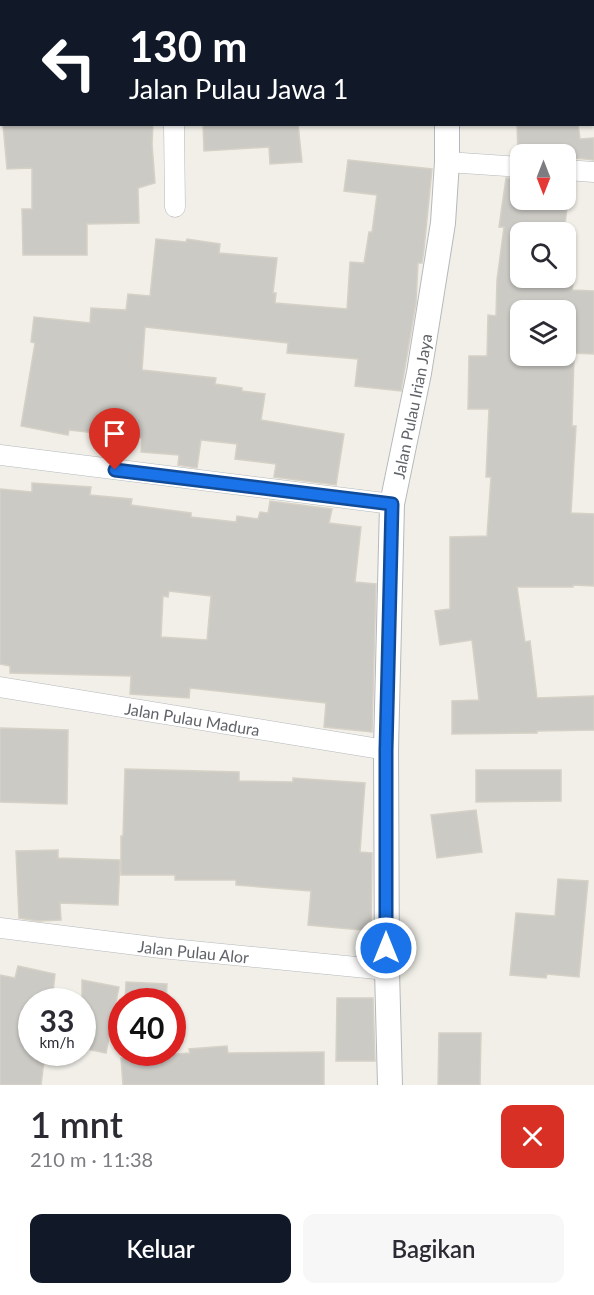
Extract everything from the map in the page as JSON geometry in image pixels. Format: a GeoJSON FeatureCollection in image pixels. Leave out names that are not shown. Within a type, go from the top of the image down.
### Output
{"type":"FeatureCollection","features":[{"type":"Feature","properties":{"kind":"street"},"geometry":{"type":"LineString","coordinates":[[174,126],[175,207]]}},
{"type":"Feature","properties":{"kind":"street","name":"Jalan Pulau Irian Jaya"},"geometry":{"type":"LineString","coordinates":[[390,1085],[386,750],[392,504],[419,372],[442,223],[447,162],[447,126]]}},
{"type":"Feature","properties":{"kind":"street"},"geometry":{"type":"LineString","coordinates":[[447,162],[510,166]]}},
{"type":"Feature","properties":{"kind":"street"},"geometry":{"type":"LineString","coordinates":[[576,171],[594,172]]}},
{"type":"Feature","properties":{"kind":"street"},"geometry":{"type":"LineString","coordinates":[[0,455],[392,504]]}},
{"type":"Feature","properties":{"kind":"street","name":"Jalan Pulau Madura"},"geometry":{"type":"LineString","coordinates":[[0,687],[386,750]]}},
{"type":"Feature","properties":{"kind":"street","name":"Jalan Pulau Alor"},"geometry":{"type":"LineString","coordinates":[[0,928],[161,948],[387,970]]}},
{"type":"Feature","properties":{"kind":"building"},"geometry":{"type":"Polygon","coordinates":[[[3,126],[153,126],[155,183],[138,188],[139,223],[87,224],[87,255],[23,255],[22,209],[32,209],[32,168],[7,169],[3,126]]]}},
{"type":"Feature","properties":{"kind":"building"},"geometry":{"type":"Polygon","coordinates":[[[203,126],[298,126],[302,162],[270,164],[269,147],[204,151],[203,126]]]}},
{"type":"Feature","properties":{"kind":"building"},"geometry":{"type":"Polygon","coordinates":[[[517,126],[578,126],[580,139],[594,138],[594,160],[576,158],[576,144],[518,144],[517,126]]]}},
{"type":"Feature","properties":{"kind":"building"},"geometry":{"type":"Polygon","coordinates":[[[348,160],[432,169],[424,249],[422,263],[418,263],[416,303],[401,391],[355,386],[358,359],[287,353],[288,343],[145,327],[142,370],[216,378],[215,384],[265,394],[261,420],[344,434],[336,485],[274,477],[276,464],[235,459],[237,444],[201,440],[197,468],[178,465],[179,455],[141,452],[142,438],[69,430],[68,435],[21,426],[35,343],[31,342],[34,317],[90,323],[91,308],[126,310],[128,294],[150,296],[156,239],[186,242],[187,239],[220,244],[219,253],[277,258],[273,293],[276,293],[275,303],[347,309],[350,262],[364,263],[369,232],[372,232],[377,195],[344,191],[348,160]]]}},
{"type":"Feature","properties":{"kind":"building"},"geometry":{"type":"Polygon","coordinates":[[[506,178],[510,178],[510,210],[567,210],[565,222],[510,222],[510,288],[572,288],[572,290],[594,291],[594,354],[576,353],[576,300],[510,300],[510,366],[574,366],[572,426],[576,426],[571,513],[594,514],[594,586],[517,587],[525,642],[530,641],[537,698],[594,696],[594,730],[452,734],[452,701],[479,700],[472,640],[440,645],[435,611],[450,609],[450,537],[487,536],[491,477],[486,477],[489,409],[468,409],[469,356],[487,356],[488,315],[496,316],[497,280],[504,227],[499,227],[506,178]]]}},
{"type":"Feature","properties":{"kind":"building"},"geometry":{"type":"Polygon","coordinates":[[[32,483],[91,487],[90,495],[132,499],[131,505],[191,513],[191,517],[236,522],[237,516],[258,519],[260,512],[268,513],[270,501],[332,509],[329,523],[361,527],[355,582],[376,584],[372,732],[324,727],[326,703],[190,688],[189,698],[130,694],[131,676],[10,673],[10,666],[0,664],[0,489],[32,492],[32,483]],[[169,591],[168,597],[163,596],[161,637],[207,640],[211,596],[169,591]]]}},
{"type":"Feature","properties":{"kind":"building"},"geometry":{"type":"Polygon","coordinates":[[[0,728],[68,730],[67,804],[0,802],[0,728]]]}},
{"type":"Feature","properties":{"kind":"building"},"geometry":{"type":"Polygon","coordinates":[[[125,769],[239,772],[239,781],[293,782],[293,778],[365,783],[360,852],[372,853],[371,931],[308,925],[311,891],[236,885],[236,880],[175,880],[175,875],[121,875],[125,769]]]}},
{"type":"Feature","properties":{"kind":"building"},"geometry":{"type":"Polygon","coordinates":[[[476,770],[561,770],[561,801],[476,802],[476,770]]]}},
{"type":"Feature","properties":{"kind":"building"},"geometry":{"type":"Polygon","coordinates":[[[476,810],[482,852],[437,858],[431,815],[476,810]]]}},
{"type":"Feature","properties":{"kind":"building"},"geometry":{"type":"Polygon","coordinates":[[[58,850],[58,858],[120,860],[118,905],[60,903],[61,920],[38,921],[19,918],[16,851],[58,850]]]}},
{"type":"Feature","properties":{"kind":"building"},"geometry":{"type":"Polygon","coordinates":[[[558,879],[588,881],[579,977],[547,974],[546,978],[510,975],[516,913],[555,916],[558,879]]]}},
{"type":"Feature","properties":{"kind":"building"},"geometry":{"type":"Polygon","coordinates":[[[18,966],[55,974],[54,988],[18,988],[18,1066],[43,1066],[41,1085],[0,1085],[0,975],[15,978],[18,966]]]}},
{"type":"Feature","properties":{"kind":"building"},"geometry":{"type":"Polygon","coordinates":[[[82,980],[119,987],[108,988],[106,1053],[96,1051],[96,988],[82,988],[82,980]]]}},
{"type":"Feature","properties":{"kind":"building"},"geometry":{"type":"Polygon","coordinates":[[[126,982],[167,984],[167,988],[126,988],[126,982]]]}},
{"type":"Feature","properties":{"kind":"building"},"geometry":{"type":"Polygon","coordinates":[[[337,998],[373,998],[375,1061],[336,1061],[337,998]]]}},
{"type":"Feature","properties":{"kind":"building"},"geometry":{"type":"Polygon","coordinates":[[[439,1033],[481,1033],[480,1085],[438,1085],[439,1033]]]}},
{"type":"Feature","properties":{"kind":"building"},"geometry":{"type":"Polygon","coordinates":[[[227,1046],[228,1053],[324,1052],[324,1085],[123,1085],[122,1066],[186,1066],[186,1053],[190,1053],[189,1049],[227,1046]]]}},
{"type":"Feature","properties":{"kind":"route"},"geometry":{"type":"LineString","coordinates":[[115,470],[392,504],[386,750],[386,948]]}}]}
